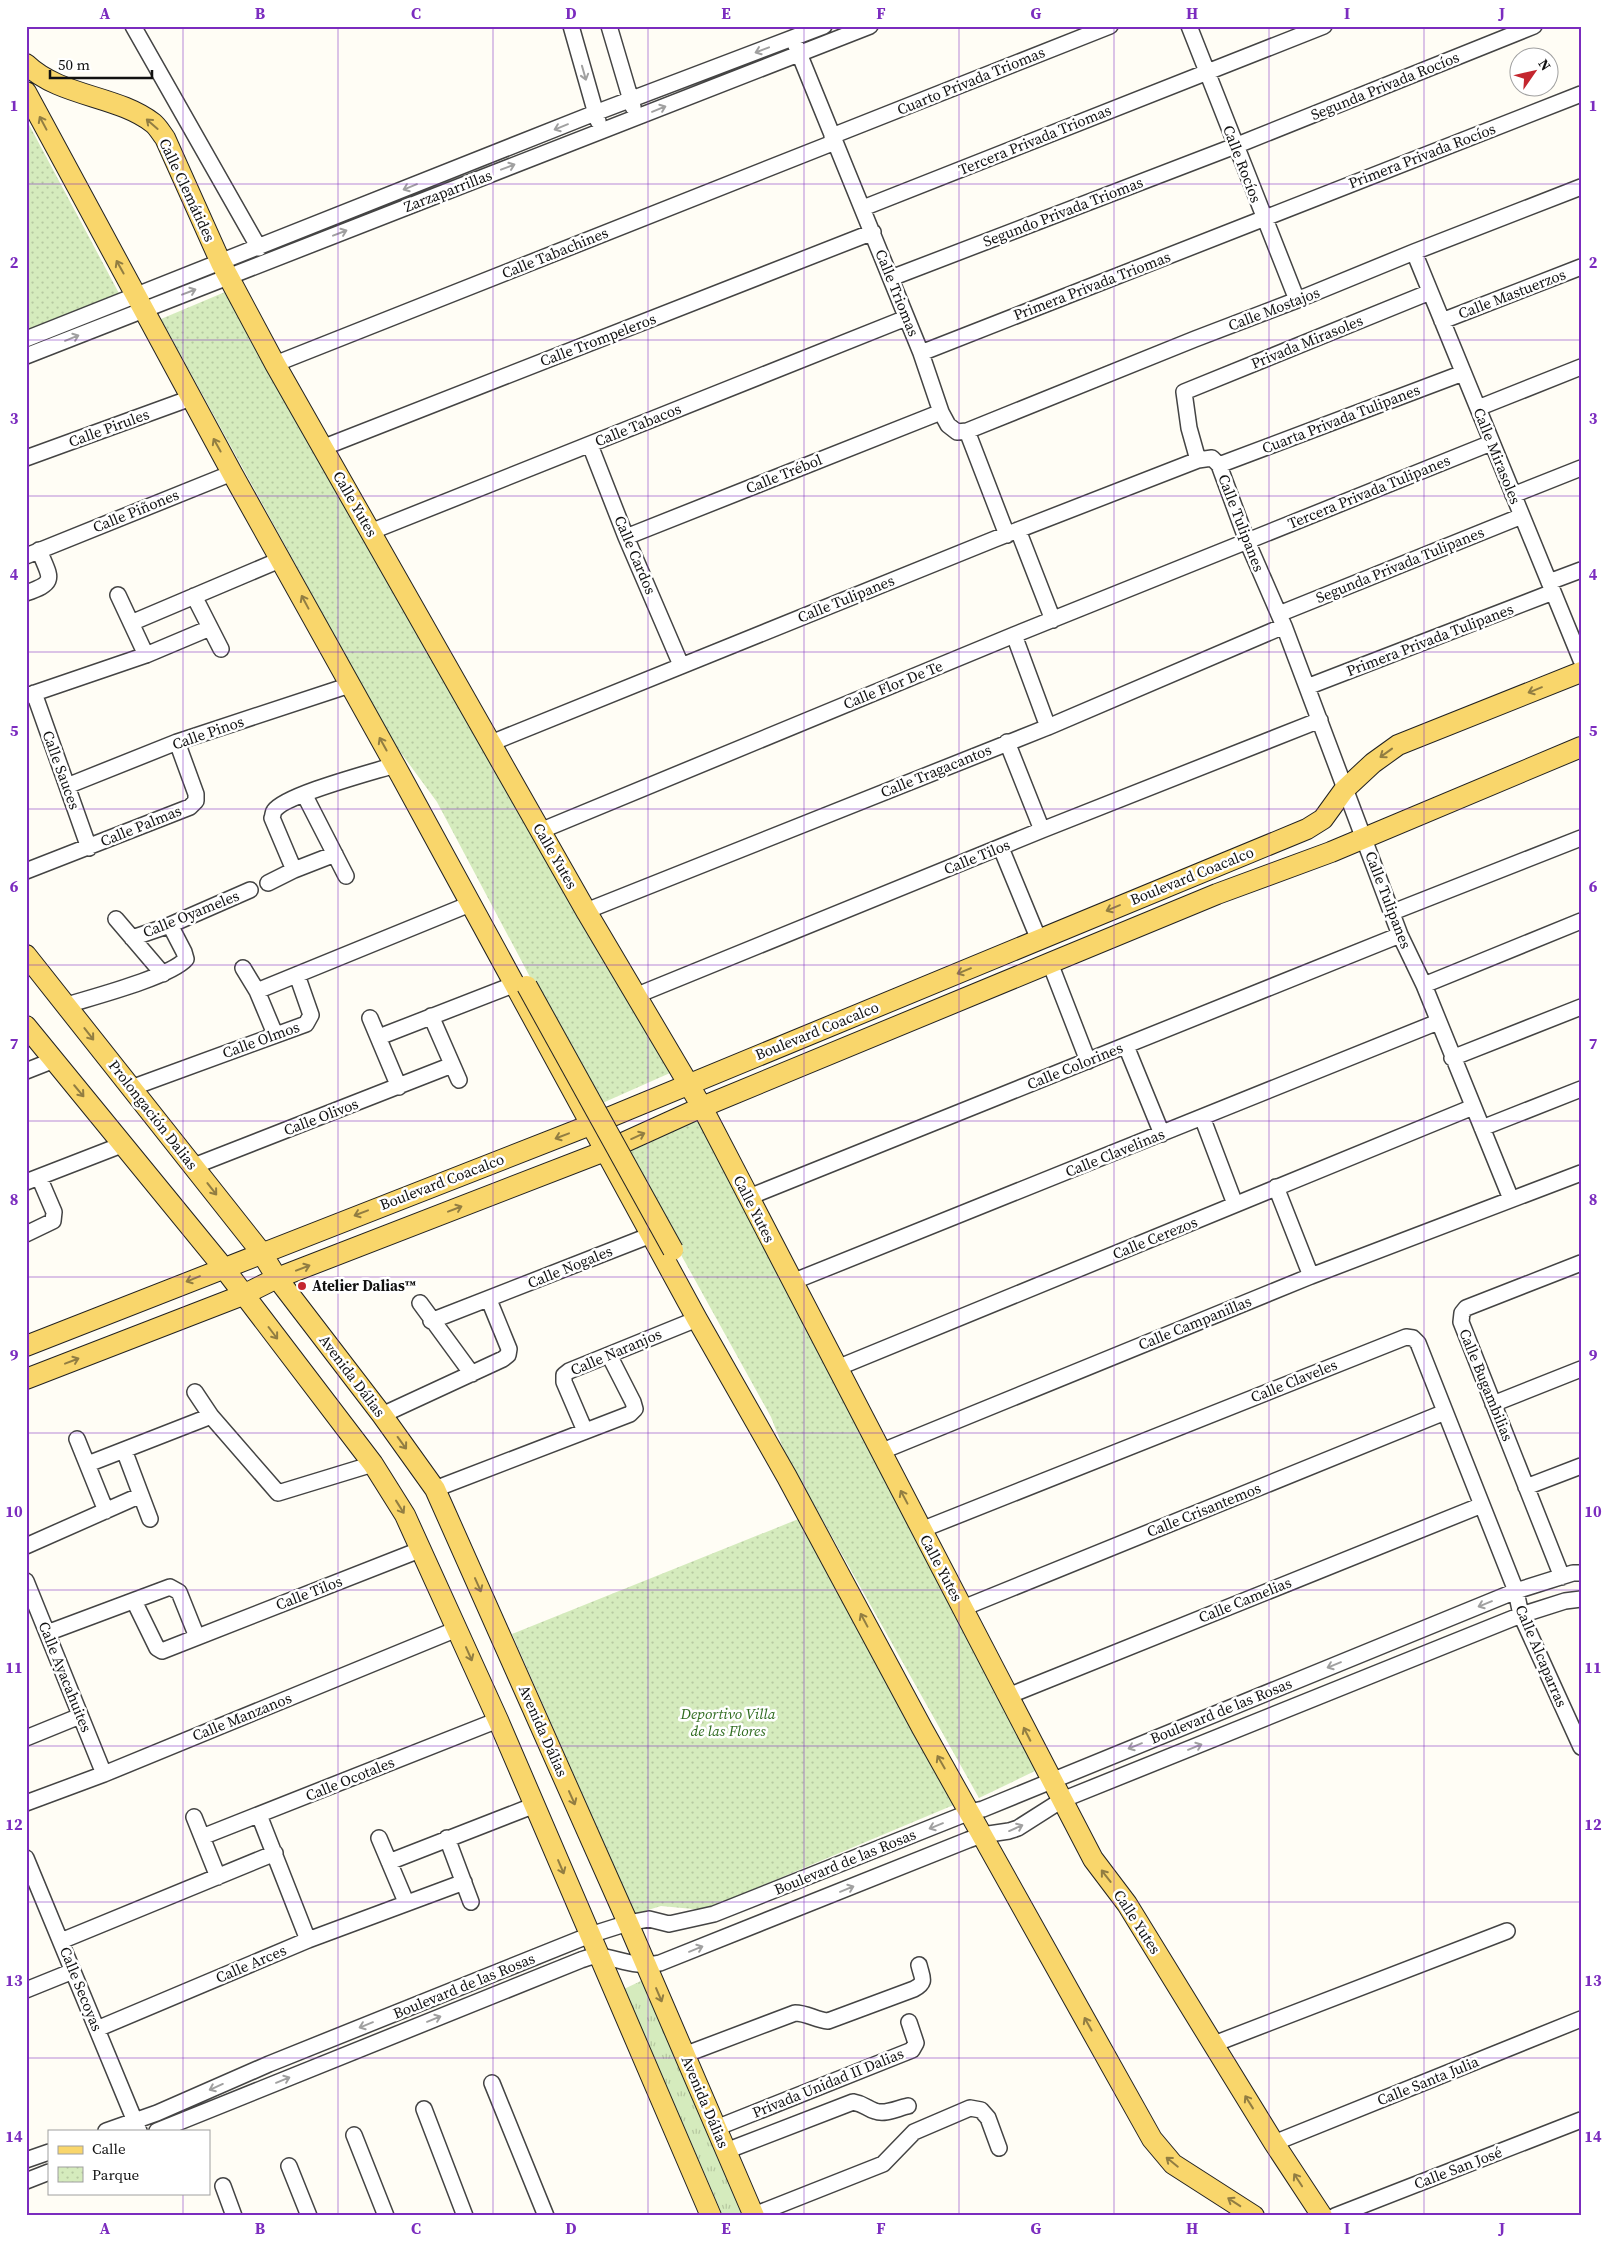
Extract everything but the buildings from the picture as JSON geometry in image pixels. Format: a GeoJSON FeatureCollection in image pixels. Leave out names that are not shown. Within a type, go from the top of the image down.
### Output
{"type":"FeatureCollection","features":[{"type":"Feature","properties":{"kind":"main road","name":"Calle Clemátides"},"geometry":{"type":"LineString","coordinates":[[26,64],[55,83],[138,114],[154,124],[165,138],[224,270]]}},
{"type":"Feature","properties":{"kind":"main road"},"geometry":{"type":"LineString","coordinates":[[26,92],[232,473],[282,559],[470,904],[520,985],[761,1407],[787,1477]]}},
{"type":"Feature","properties":{"kind":"main road","name":"Calle Yutes"},"geometry":{"type":"LineString","coordinates":[[224,270],[322,448],[586,911],[702,1107],[836,1368],[1093,1859],[1127,1904],[1274,2143]]}},
{"type":"Feature","properties":{"kind":"main road","name":"Boulevard Coacalco"},"geometry":{"type":"LineString","coordinates":[[26,1346],[261,1252],[590,1125],[1308,829],[1323,819],[1344,790],[1373,763],[1398,745],[1581,672]]}},
{"type":"Feature","properties":{"kind":"main road","name":"Boulevard Coacalco"},"geometry":{"type":"LineString","coordinates":[[26,1379],[243,1295],[278,1278],[606,1151],[702,1107],[1217,894],[1364,838],[1581,747]]}},
{"type":"Feature","properties":{"kind":"main road"},"geometry":{"type":"LineString","coordinates":[[398,770],[454,853],[590,1125],[787,1477],[982,1835],[1152,2139],[1174,2164],[1254,2216]]}},
{"type":"Feature","properties":{"kind":"main road","name":"Prolongación Dalias"},"geometry":{"type":"LineString","coordinates":[[26,955],[194,1166],[261,1252],[278,1278]]}},
{"type":"Feature","properties":{"kind":"main road"},"geometry":{"type":"LineString","coordinates":[[26,1026],[223,1267],[373,1464],[405,1515],[498,1720],[711,2216]]}},
{"type":"Feature","properties":{"kind":"main road","name":"Avenida Dálias"},"geometry":{"type":"LineString","coordinates":[[278,1278],[382,1415],[435,1489],[628,1923],[754,2215]]}},
{"type":"Feature","properties":{"kind":"main road"},"geometry":{"type":"LineString","coordinates":[[1274,2143],[1322,2216]]}},
{"type":"Feature","properties":{"kind":"street"},"geometry":{"type":"LineString","coordinates":[[133,26],[259,248]]}},
{"type":"Feature","properties":{"kind":"street"},"geometry":{"type":"LineString","coordinates":[[571,26],[601,131]]}},
{"type":"Feature","properties":{"kind":"street"},"geometry":{"type":"LineString","coordinates":[[609,26],[630,100],[638,118]]}},
{"type":"Feature","properties":{"kind":"street","name":"Zarzaparrillas"},"geometry":{"type":"LineString","coordinates":[[224,270],[259,248],[595,113],[824,26]]}},
{"type":"Feature","properties":{"kind":"street","name":"Zarzaparrillas"},"geometry":{"type":"LineString","coordinates":[[26,356],[140,303],[224,270],[638,118],[870,26]]}},
{"type":"Feature","properties":{"kind":"street","name":"Cuarto Privada Triomas"},"geometry":{"type":"LineString","coordinates":[[834,139],[1110,26]]}},
{"type":"Feature","properties":{"kind":"street","name":"Calle Rocíos"},"geometry":{"type":"LineString","coordinates":[[1189,26],[1297,300]]}},
{"type":"Feature","properties":{"kind":"street","name":"Tercera Privada Triomas"},"geometry":{"type":"LineString","coordinates":[[862,208],[1324,26]]}},
{"type":"Feature","properties":{"kind":"street","name":"Segunda Privada Rocíos"},"geometry":{"type":"LineString","coordinates":[[1235,146],[1534,26]]}},
{"type":"Feature","properties":{"kind":"street","name":"Calle Triomas"},"geometry":{"type":"LineString","coordinates":[[794,38],[921,353],[941,412],[948,425],[957,432],[967,432]]}},
{"type":"Feature","properties":{"kind":"street","name":"Primera Privada Rocíos"},"geometry":{"type":"LineString","coordinates":[[1264,218],[1581,94]]}},
{"type":"Feature","properties":{"kind":"street","name":"Calle Tabachines"},"geometry":{"type":"LineString","coordinates":[[275,364],[834,139]]}},
{"type":"Feature","properties":{"kind":"street","name":"Segundo Privada Triomas"},"geometry":{"type":"LineString","coordinates":[[891,278],[1235,146]]}},
{"type":"Feature","properties":{"kind":"street","name":"Calle Mostajos"},"geometry":{"type":"LineString","coordinates":[[967,432],[1194,339],[1581,187]]}},
{"type":"Feature","properties":{"kind":"street","name":"Primera Privada Triomas"},"geometry":{"type":"LineString","coordinates":[[921,353],[1264,218]]}},
{"type":"Feature","properties":{"kind":"street","name":"Calle Trompeleros"},"geometry":{"type":"LineString","coordinates":[[322,448],[873,232]]}},
{"type":"Feature","properties":{"kind":"street","name":"Calle Mirasoles"},"geometry":{"type":"LineString","coordinates":[[1414,252],[1581,660]]}},
{"type":"Feature","properties":{"kind":"street","name":"Calle Mastuerzos"},"geometry":{"type":"LineString","coordinates":[[1442,321],[1581,267]]}},
{"type":"Feature","properties":{"kind":"street","name":"Privada Mirasoles"},"geometry":{"type":"LineString","coordinates":[[1198,460],[1189,428],[1184,392],[1430,292]]}},
{"type":"Feature","properties":{"kind":"street","name":"Zarzaparrillas"},"geometry":{"type":"LineString","coordinates":[[26,339],[140,303]]}},
{"type":"Feature","properties":{"kind":"street","name":"Calle Tabacos"},"geometry":{"type":"LineString","coordinates":[[370,532],[906,318]]}},
{"type":"Feature","properties":{"kind":"street"},"geometry":{"type":"LineString","coordinates":[[1478,408],[1581,367]]}},
{"type":"Feature","properties":{"kind":"street","name":"Cuarta Privada Tulipanes"},"geometry":{"type":"LineString","coordinates":[[1218,465],[1463,373]]}},
{"type":"Feature","properties":{"kind":"street","name":"Calle Pirules"},"geometry":{"type":"LineString","coordinates":[[26,458],[191,398]]}},
{"type":"Feature","properties":{"kind":"street","name":"Calle Trébol"},"geometry":{"type":"LineString","coordinates":[[626,537],[941,412]]}},
{"type":"Feature","properties":{"kind":"street"},"geometry":{"type":"LineString","coordinates":[[967,432],[1054,620]]}},
{"type":"Feature","properties":{"kind":"street","name":"Tercera Privada Tulipanes"},"geometry":{"type":"LineString","coordinates":[[1247,541],[1491,443]]}},
{"type":"Feature","properties":{"kind":"street","name":"Calle Cardos"},"geometry":{"type":"LineString","coordinates":[[590,444],[626,537],[681,665]]}},
{"type":"Feature","properties":{"kind":"street","name":"Calle Tulipanes"},"geometry":{"type":"LineString","coordinates":[[491,743],[1013,532],[1198,460],[1212,458],[1218,465],[1247,541],[1281,620],[1400,934],[1424,985],[1452,1058],[1511,1199]]}},
{"type":"Feature","properties":{"kind":"street"},"geometry":{"type":"LineString","coordinates":[[1514,495],[1581,468]]}},
{"type":"Feature","properties":{"kind":"street","name":"Calle Piñones"},"geometry":{"type":"LineString","coordinates":[[26,593],[43,587],[48,582],[49,576],[33,553],[232,473]]}},
{"type":"Feature","properties":{"kind":"street","name":"Segunda Privada Tulipanes"},"geometry":{"type":"LineString","coordinates":[[1281,620],[1522,516]]}},
{"type":"Feature","properties":{"kind":"street","name":"Calle Flor De Te"},"geometry":{"type":"LineString","coordinates":[[540,830],[1247,541]]}},
{"type":"Feature","properties":{"kind":"street"},"geometry":{"type":"LineString","coordinates":[[131,623],[282,559]]}},
{"type":"Feature","properties":{"kind":"street","name":"Primera Privada Tulipanes"},"geometry":{"type":"LineString","coordinates":[[1307,688],[1551,587],[1581,570]]}},
{"type":"Feature","properties":{"kind":"street"},"geometry":{"type":"LineString","coordinates":[[118,594],[146,655]]}},
{"type":"Feature","properties":{"kind":"street"},"geometry":{"type":"LineString","coordinates":[[194,596],[221,649]]}},
{"type":"Feature","properties":{"kind":"street","name":"Calle Tragacantos"},"geometry":{"type":"LineString","coordinates":[[586,911],[1048,727],[1281,620]]}},
{"type":"Feature","properties":{"kind":"street"},"geometry":{"type":"LineString","coordinates":[[30,695],[146,655],[210,628]]}},
{"type":"Feature","properties":{"kind":"street"},"geometry":{"type":"LineString","coordinates":[[1014,635],[1048,727]]}},
{"type":"Feature","properties":{"kind":"street","name":"Calle Pinos"},"geometry":{"type":"LineString","coordinates":[[67,786],[177,742],[350,686]]}},
{"type":"Feature","properties":{"kind":"street","name":"Calle Sauces"},"geometry":{"type":"LineString","coordinates":[[30,695],[67,786],[89,848]]}},
{"type":"Feature","properties":{"kind":"street","name":"Calle Tilos"},"geometry":{"type":"LineString","coordinates":[[635,996],[1042,830],[1320,720]]}},
{"type":"Feature","properties":{"kind":"street","name":"Calle Palmas"},"geometry":{"type":"LineString","coordinates":[[26,871],[89,848],[190,806],[196,801],[196,794],[177,742]]}},
{"type":"Feature","properties":{"kind":"street"},"geometry":{"type":"LineString","coordinates":[[1007,742],[1042,830]]}},
{"type":"Feature","properties":{"kind":"street"},"geometry":{"type":"LineString","coordinates":[[294,870],[272,818],[273,811],[304,794],[398,770]]}},
{"type":"Feature","properties":{"kind":"street"},"geometry":{"type":"LineString","coordinates":[[304,794],[346,876]]}},
{"type":"Feature","properties":{"kind":"street"},"geometry":{"type":"LineString","coordinates":[[1393,912],[1581,838]]}},
{"type":"Feature","properties":{"kind":"street"},"geometry":{"type":"LineString","coordinates":[[1001,848],[1038,940]]}},
{"type":"Feature","properties":{"kind":"street"},"geometry":{"type":"LineString","coordinates":[[268,883],[294,870],[335,854]]}},
{"type":"Feature","properties":{"kind":"street","name":"Calle Oyameles"},"geometry":{"type":"LineString","coordinates":[[132,938],[250,890]]}},
{"type":"Feature","properties":{"kind":"street"},"geometry":{"type":"LineString","coordinates":[[256,991],[470,904]]}},
{"type":"Feature","properties":{"kind":"street","name":"Calle Oyameles"},"geometry":{"type":"LineString","coordinates":[[116,919],[163,974]]}},
{"type":"Feature","properties":{"kind":"street"},"geometry":{"type":"LineString","coordinates":[[1424,985],[1581,921]]}},
{"type":"Feature","properties":{"kind":"street"},"geometry":{"type":"LineString","coordinates":[[68,1006],[163,974],[182,964],[186,960],[184,952],[170,924]]}},
{"type":"Feature","properties":{"kind":"street","name":"Calle Colorines"},"geometry":{"type":"LineString","coordinates":[[749,1197],[1400,934]]}},
{"type":"Feature","properties":{"kind":"street"},"geometry":{"type":"LineString","coordinates":[[1050,963],[1088,1061]]}},
{"type":"Feature","properties":{"kind":"street"},"geometry":{"type":"LineString","coordinates":[[244,968],[275,1034]]}},
{"type":"Feature","properties":{"kind":"street","name":"Calle Olmos"},"geometry":{"type":"LineString","coordinates":[[131,1088],[306,1024],[311,1015],[297,975]]}},
{"type":"Feature","properties":{"kind":"street"},"geometry":{"type":"LineString","coordinates":[[379,1037],[431,1016],[520,985]]}},
{"type":"Feature","properties":{"kind":"street"},"geometry":{"type":"LineString","coordinates":[[1452,1058],[1581,1007]]}},
{"type":"Feature","properties":{"kind":"street"},"geometry":{"type":"LineString","coordinates":[[431,1016],[459,1080]]}},
{"type":"Feature","properties":{"kind":"street"},"geometry":{"type":"LineString","coordinates":[[370,1018],[399,1087]]}},
{"type":"Feature","properties":{"kind":"street","name":"Calle Clavelinas"},"geometry":{"type":"LineString","coordinates":[[792,1282],[1438,1022]]}},
{"type":"Feature","properties":{"kind":"street"},"geometry":{"type":"LineString","coordinates":[[1126,1046],[1162,1134]]}},
{"type":"Feature","properties":{"kind":"street"},"geometry":{"type":"LineString","coordinates":[[26,1071],[54,1060]]}},
{"type":"Feature","properties":{"kind":"street","name":"Calle Olivos"},"geometry":{"type":"LineString","coordinates":[[194,1166],[452,1065]]}},
{"type":"Feature","properties":{"kind":"street"},"geometry":{"type":"LineString","coordinates":[[1482,1128],[1581,1089]]}},
{"type":"Feature","properties":{"kind":"street","name":"Calle Cerezos"},"geometry":{"type":"LineString","coordinates":[[836,1368],[1473,1107]]}},
{"type":"Feature","properties":{"kind":"street"},"geometry":{"type":"LineString","coordinates":[[1202,1117],[1236,1204]]}},
{"type":"Feature","properties":{"kind":"street"},"geometry":{"type":"LineString","coordinates":[[26,1234],[45,1226],[53,1220],[54,1212],[32,1179],[124,1144]]}},
{"type":"Feature","properties":{"kind":"street","name":"Calle Campanillas"},"geometry":{"type":"LineString","coordinates":[[880,1452],[1311,1276],[1581,1172]]}},
{"type":"Feature","properties":{"kind":"street"},"geometry":{"type":"LineString","coordinates":[[1276,1187],[1311,1276]]}},
{"type":"Feature","properties":{"kind":"street","name":"Calle Nogales"},"geometry":{"type":"LineString","coordinates":[[431,1321],[489,1300],[651,1235]]}},
{"type":"Feature","properties":{"kind":"street","name":"Calle Bugambilias"},"geometry":{"type":"LineString","coordinates":[[1574,1573],[1526,1487],[1460,1322],[1462,1313],[1466,1308],[1581,1264]]}},
{"type":"Feature","properties":{"kind":"street"},"geometry":{"type":"LineString","coordinates":[[382,1415],[472,1374],[508,1355],[509,1349],[489,1300]]}},
{"type":"Feature","properties":{"kind":"street"},"geometry":{"type":"LineString","coordinates":[[420,1304],[472,1374]]}},
{"type":"Feature","properties":{"kind":"street","name":"Calle Naranjos"},"geometry":{"type":"LineString","coordinates":[[585,1431],[564,1382],[564,1375],[569,1371],[697,1318]]}},
{"type":"Feature","properties":{"kind":"street","name":"Calle Claveles"},"geometry":{"type":"LineString","coordinates":[[921,1530],[1406,1337],[1413,1338],[1418,1343],[1516,1591]]}},
{"type":"Feature","properties":{"kind":"street"},"geometry":{"type":"LineString","coordinates":[[435,1489],[630,1414],[635,1409],[634,1402],[609,1355]]}},
{"type":"Feature","properties":{"kind":"street"},"geometry":{"type":"LineString","coordinates":[[1493,1404],[1581,1369]]}},
{"type":"Feature","properties":{"kind":"street"},"geometry":{"type":"LineString","coordinates":[[195,1392],[211,1416],[278,1493],[373,1464]]}},
{"type":"Feature","properties":{"kind":"street","name":"Calle Crisantemos"},"geometry":{"type":"LineString","coordinates":[[963,1608],[1445,1412]]}},
{"type":"Feature","properties":{"kind":"street"},"geometry":{"type":"LineString","coordinates":[[88,1464],[211,1416]]}},
{"type":"Feature","properties":{"kind":"street"},"geometry":{"type":"LineString","coordinates":[[78,1438],[106,1510]]}},
{"type":"Feature","properties":{"kind":"street"},"geometry":{"type":"LineString","coordinates":[[124,1450],[150,1519]]}},
{"type":"Feature","properties":{"kind":"street"},"geometry":{"type":"LineString","coordinates":[[1526,1487],[1581,1466]]}},
{"type":"Feature","properties":{"kind":"street"},"geometry":{"type":"LineString","coordinates":[[26,1546],[141,1494]]}},
{"type":"Feature","properties":{"kind":"street","name":"Calle Camelias"},"geometry":{"type":"LineString","coordinates":[[1008,1696],[1482,1505]]}},
{"type":"Feature","properties":{"kind":"street","name":"Calle Tilos"},"geometry":{"type":"LineString","coordinates":[[134,1601],[157,1648],[162,1651],[422,1549]]}},
{"type":"Feature","properties":{"kind":"street","name":"Boulevard de las Rosas"},"geometry":{"type":"LineString","coordinates":[[112,2130],[137,2126],[157,2113],[269,2064],[590,1935],[628,1923],[649,1919],[669,1924],[714,1914],[970,1812],[983,1809],[1516,1591],[1574,1573]]}},
{"type":"Feature","properties":{"kind":"street","name":"Calle Ayacahuites"},"geometry":{"type":"LineString","coordinates":[[27,1587],[104,1774]]}},
{"type":"Feature","properties":{"kind":"street"},"geometry":{"type":"LineString","coordinates":[[47,1633],[170,1587],[176,1588],[179,1592],[197,1637]]}},
{"type":"Feature","properties":{"kind":"street","name":"Calle Alcaparras"},"geometry":{"type":"LineString","coordinates":[[1516,1591],[1521,1615],[1581,1747]]}},
{"type":"Feature","properties":{"kind":"street","name":"Boulevard de las Rosas"},"geometry":{"type":"LineString","coordinates":[[158,2130],[581,1960],[599,1955],[619,1962],[646,1966],[660,1963],[982,1835],[1009,1832],[1062,1800],[1521,1615],[1565,1601],[1581,1599]]}},
{"type":"Feature","properties":{"kind":"street","name":"Calle Manzanos"},"geometry":{"type":"LineString","coordinates":[[26,1803],[104,1774],[457,1629]]}},
{"type":"Feature","properties":{"kind":"street"},"geometry":{"type":"LineString","coordinates":[[26,1738],[80,1716]]}},
{"type":"Feature","properties":{"kind":"street","name":"Calle Ocotales"},"geometry":{"type":"LineString","coordinates":[[202,1837],[498,1720]]}},
{"type":"Feature","properties":{"kind":"street"},"geometry":{"type":"LineString","coordinates":[[389,1862],[535,1805]]}},
{"type":"Feature","properties":{"kind":"street"},"geometry":{"type":"LineString","coordinates":[[259,1815],[308,1940]]}},
{"type":"Feature","properties":{"kind":"street"},"geometry":{"type":"LineString","coordinates":[[194,1818],[218,1877]]}},
{"type":"Feature","properties":{"kind":"street"},"geometry":{"type":"LineString","coordinates":[[379,1838],[406,1902]]}},
{"type":"Feature","properties":{"kind":"street"},"geometry":{"type":"LineString","coordinates":[[447,1838],[471,1902]]}},
{"type":"Feature","properties":{"kind":"street"},"geometry":{"type":"LineString","coordinates":[[61,1941],[275,1853]]}},
{"type":"Feature","properties":{"kind":"street","name":"Calle Secoyas"},"geometry":{"type":"LineString","coordinates":[[26,1858],[31,1884],[61,1941],[137,2126]]}},
{"type":"Feature","properties":{"kind":"street","name":"Calle Arces"},"geometry":{"type":"LineString","coordinates":[[97,2029],[308,1940],[464,1882]]}},
{"type":"Feature","properties":{"kind":"street"},"geometry":{"type":"LineString","coordinates":[[1214,2044],[1508,1931]]}},
{"type":"Feature","properties":{"kind":"street"},"geometry":{"type":"LineString","coordinates":[[684,2055],[795,2013],[803,2013],[818,2020],[828,2021],[914,1989],[922,1985],[923,1980],[919,1965]]}},
{"type":"Feature","properties":{"kind":"street"},"geometry":{"type":"LineString","coordinates":[[26,1990],[73,1971]]}},
{"type":"Feature","properties":{"kind":"street","name":"Calle Santa Julia"},"geometry":{"type":"LineString","coordinates":[[1274,2143],[1581,2020]]}},
{"type":"Feature","properties":{"kind":"street","name":"Privada Unidad II Dalias"},"geometry":{"type":"LineString","coordinates":[[716,2128],[912,2050],[916,2043],[909,2022]]}},
{"type":"Feature","properties":{"kind":"street"},"geometry":{"type":"LineString","coordinates":[[492,2083],[546,2216]]}},
{"type":"Feature","properties":{"kind":"street"},"geometry":{"type":"LineString","coordinates":[[726,2151],[853,2102],[865,2104],[873,2111],[882,2113],[908,2106]]}},
{"type":"Feature","properties":{"kind":"street"},"geometry":{"type":"LineString","coordinates":[[754,2215],[883,2164],[914,2132],[970,2108],[981,2110],[988,2118],[999,2148]]}},
{"type":"Feature","properties":{"kind":"street"},"geometry":{"type":"LineString","coordinates":[[424,2109],[465,2216]]}},
{"type":"Feature","properties":{"kind":"street","name":"Calle San José"},"geometry":{"type":"LineString","coordinates":[[1335,2216],[1581,2120]]}},
{"type":"Feature","properties":{"kind":"street"},"geometry":{"type":"LineString","coordinates":[[354,2135],[386,2216]]}},
{"type":"Feature","properties":{"kind":"street"},"geometry":{"type":"LineString","coordinates":[[26,2160],[48,2152]]}},
{"type":"Feature","properties":{"kind":"street"},"geometry":{"type":"LineString","coordinates":[[289,2166],[309,2216]]}},
{"type":"Feature","properties":{"kind":"street"},"geometry":{"type":"LineString","coordinates":[[26,2181],[48,2172]]}},
{"type":"Feature","properties":{"kind":"street"},"geometry":{"type":"LineString","coordinates":[[222,2186],[234,2216]]}},
{"type":"Feature","properties":{"kind":"green space"},"geometry":{"type":"Polygon","coordinates":[[[26,119],[122,299],[26,339],[26,119]]]}},
{"type":"Feature","properties":{"kind":"green space"},"geometry":{"type":"Polygon","coordinates":[[[225,292],[670,1073],[598,1105],[437,802],[393,742],[161,319],[225,292]]]}},
{"type":"Feature","properties":{"kind":"green space"},"geometry":{"type":"Polygon","coordinates":[[[699,1119],[1037,1770],[979,1798],[785,1453],[771,1417],[624,1152],[699,1119]]]}},
{"type":"Feature","properties":{"kind":"green space","name":"Deportivo Villa de las Flores"},"geometry":{"type":"Polygon","coordinates":[[[801,1518],[956,1804],[704,1910],[661,1906],[635,1914],[512,1634],[801,1518]]]}},
{"type":"Feature","properties":{"kind":"green space"},"geometry":{"type":"Polygon","coordinates":[[[643,1980],[748,2216],[723,2216],[624,1989],[643,1980]]]}},
{"type":"Feature","properties":{"kind":"place","name":"Atelier Dalias™"},"geometry":{"type":"Point","coordinates":[302,1286]}}]}
